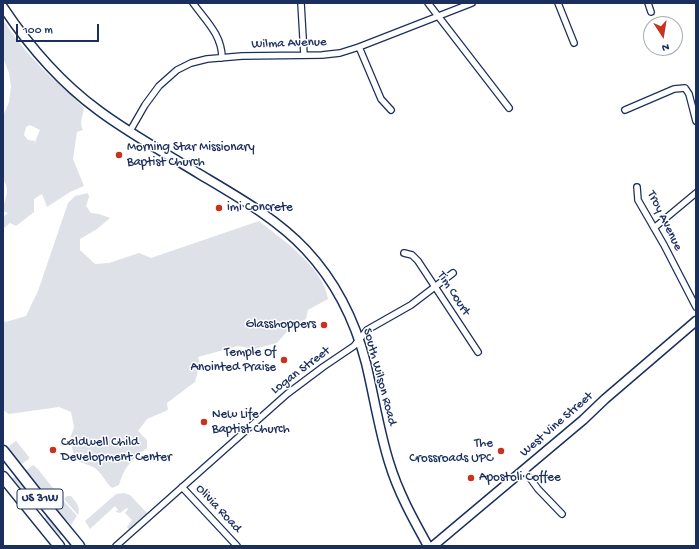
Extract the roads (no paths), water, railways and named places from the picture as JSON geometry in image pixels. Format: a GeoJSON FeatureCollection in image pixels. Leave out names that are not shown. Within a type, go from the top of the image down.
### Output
{"type":"FeatureCollection","features":[{"type":"Feature","properties":{"kind":"highway","name":"US 31W"},"geometry":{"type":"LineString","coordinates":[[3,451],[79,546]]}},
{"type":"Feature","properties":{"kind":"highway","name":"US 31W"},"geometry":{"type":"LineString","coordinates":[[3,477],[59,546]]}},
{"type":"Feature","properties":{"kind":"main road","name":"South Wilson Road"},"geometry":{"type":"LineString","coordinates":[[3,7],[34,49],[59,76],[98,110],[254,208],[296,240],[330,279],[345,305],[359,340],[366,363],[385,448],[396,483],[428,546]]}},
{"type":"Feature","properties":{"kind":"main road","name":"West Vine Street"},"geometry":{"type":"LineString","coordinates":[[433,546],[524,470],[696,321]]}},
{"type":"Feature","properties":{"kind":"street"},"geometry":{"type":"LineString","coordinates":[[193,3],[218,37],[222,46],[222,58]]}},
{"type":"Feature","properties":{"kind":"street"},"geometry":{"type":"LineString","coordinates":[[301,3],[304,55]]}},
{"type":"Feature","properties":{"kind":"street"},"geometry":{"type":"LineString","coordinates":[[428,3],[509,108]]}},
{"type":"Feature","properties":{"kind":"street","name":"Wilma Avenue"},"geometry":{"type":"LineString","coordinates":[[130,131],[154,92],[177,70],[188,64],[199,60],[242,56],[335,53],[359,47],[472,3]]}},
{"type":"Feature","properties":{"kind":"street"},"geometry":{"type":"LineString","coordinates":[[558,3],[574,43]]}},
{"type":"Feature","properties":{"kind":"street"},"geometry":{"type":"LineString","coordinates":[[648,3],[651,12]]}},
{"type":"Feature","properties":{"kind":"street"},"geometry":{"type":"LineString","coordinates":[[359,47],[381,99],[391,110]]}},
{"type":"Feature","properties":{"kind":"street"},"geometry":{"type":"LineString","coordinates":[[625,110],[674,89],[685,88],[689,94],[696,121]]}},
{"type":"Feature","properties":{"kind":"street","name":"Troy Avenue"},"geometry":{"type":"LineString","coordinates":[[637,187],[638,200],[696,307]]}},
{"type":"Feature","properties":{"kind":"street"},"geometry":{"type":"LineString","coordinates":[[654,228],[696,193]]}},
{"type":"Feature","properties":{"kind":"street","name":"Tim Court"},"geometry":{"type":"LineString","coordinates":[[404,253],[412,254],[415,257],[478,352]]}},
{"type":"Feature","properties":{"kind":"street","name":"Logan Street"},"geometry":{"type":"LineString","coordinates":[[116,546],[287,394],[354,346],[367,330],[406,309],[453,273]]}},
{"type":"Feature","properties":{"kind":"street"},"geometry":{"type":"LineString","coordinates":[[524,470],[538,489],[562,514]]}},
{"type":"Feature","properties":{"kind":"street","name":"Olivia Road"},"geometry":{"type":"LineString","coordinates":[[182,487],[237,546]]}},
{"type":"Feature","properties":{"kind":"place","name":"Morning Star Missionary Baptist Church"},"geometry":{"type":"Point","coordinates":[119,155]}},
{"type":"Feature","properties":{"kind":"place","name":"imi Concrete"},"geometry":{"type":"Point","coordinates":[219,208]}},
{"type":"Feature","properties":{"kind":"place","name":"Glasshoppers"},"geometry":{"type":"Point","coordinates":[324,325]}},
{"type":"Feature","properties":{"kind":"place","name":"Temple Of Anointed Praise"},"geometry":{"type":"Point","coordinates":[284,360]}},
{"type":"Feature","properties":{"kind":"place","name":"New Life Baptist Church"},"geometry":{"type":"Point","coordinates":[204,422]}},
{"type":"Feature","properties":{"kind":"place","name":"Caldwell Child Development Center"},"geometry":{"type":"Point","coordinates":[53,450]}},
{"type":"Feature","properties":{"kind":"place","name":"The Crossroads UPC"},"geometry":{"type":"Point","coordinates":[501,451]}},
{"type":"Feature","properties":{"kind":"place","name":"Apostoli Coffee"},"geometry":{"type":"Point","coordinates":[471,478]}}]}
